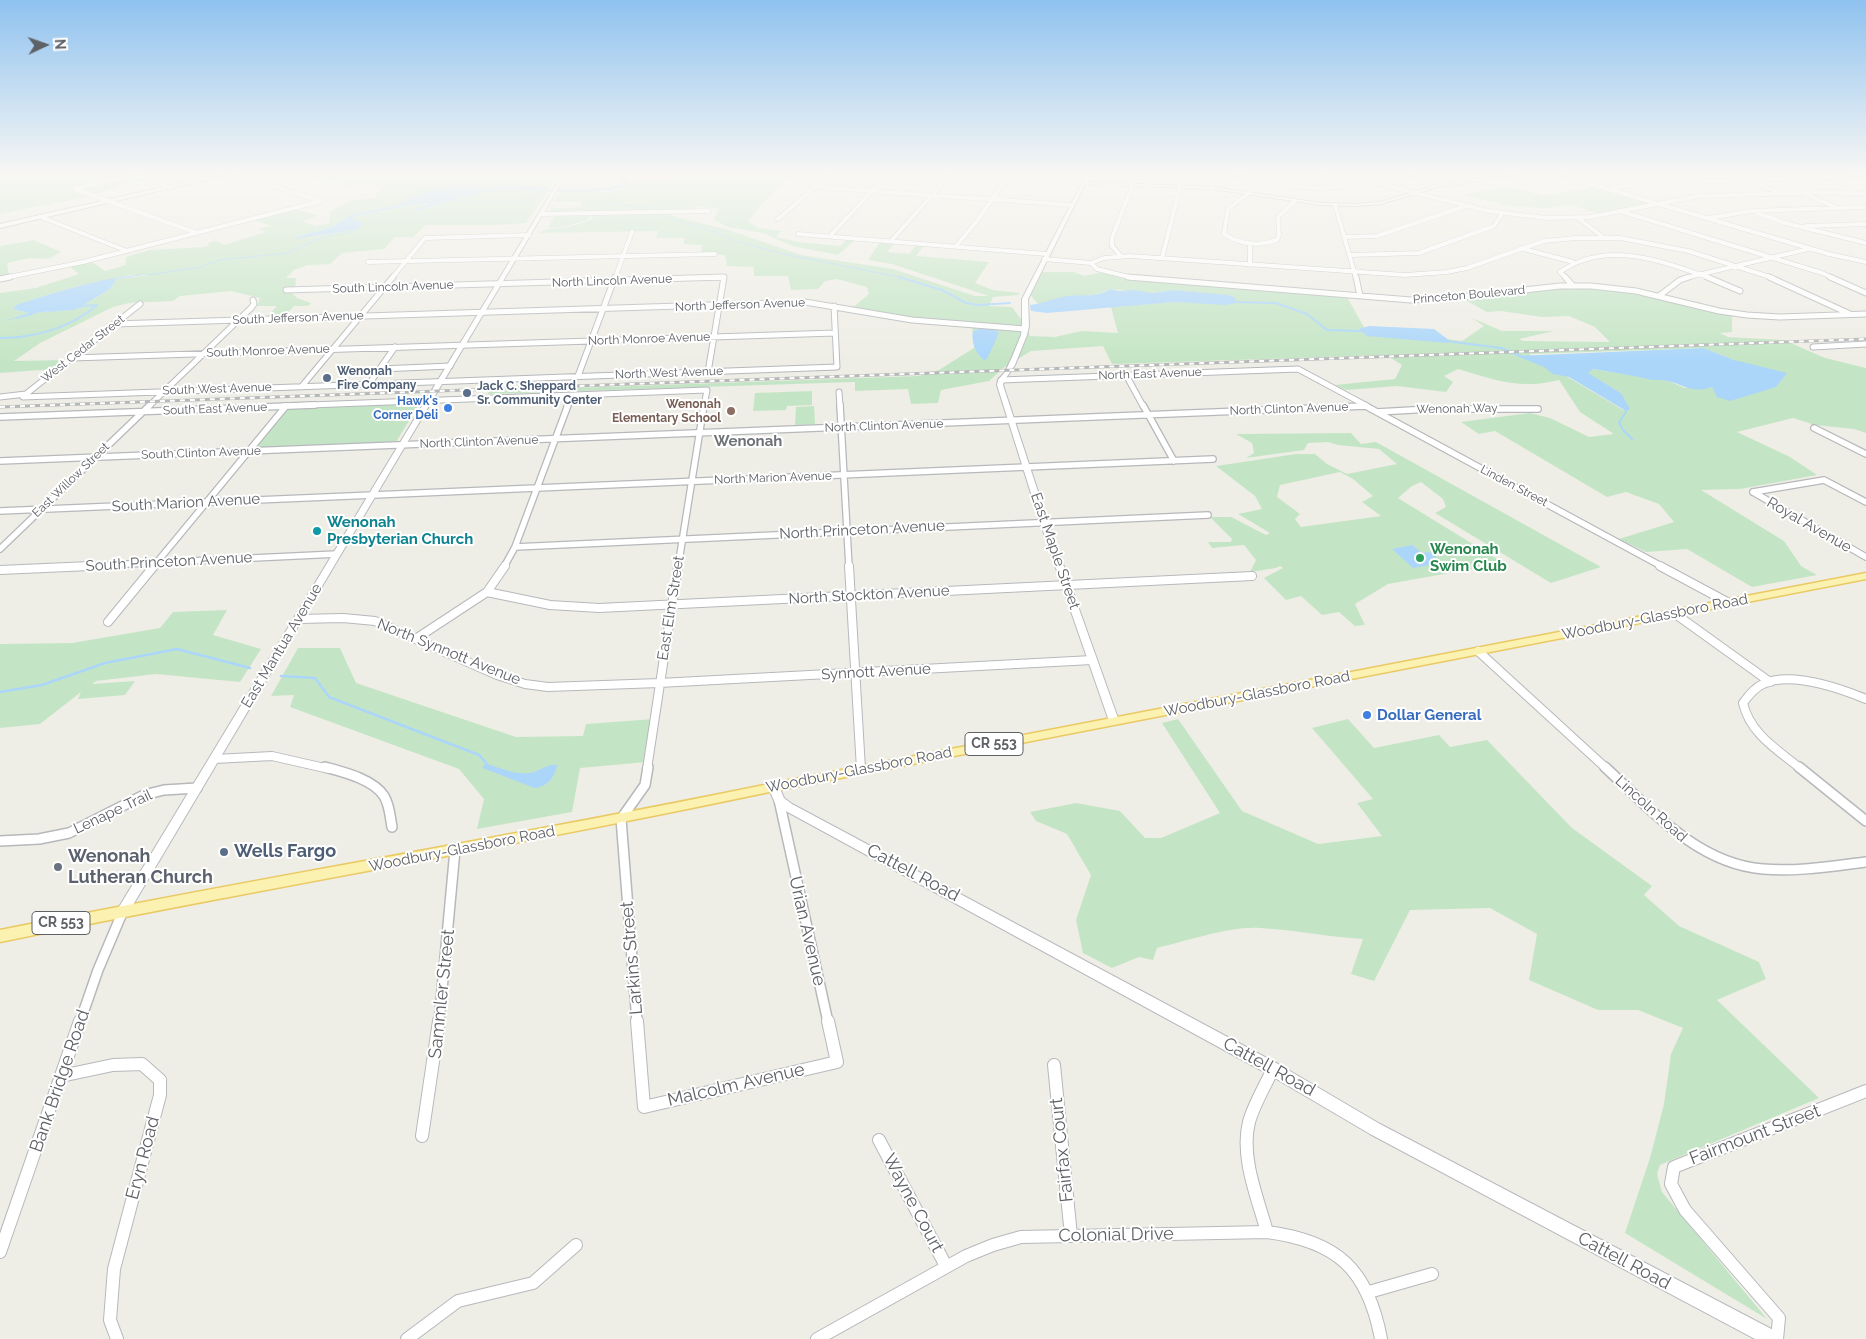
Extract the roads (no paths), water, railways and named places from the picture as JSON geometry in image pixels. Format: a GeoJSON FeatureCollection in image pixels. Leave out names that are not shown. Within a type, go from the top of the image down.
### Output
{"type":"FeatureCollection","features":[{"type":"Feature","properties":{"kind":"main road","name":"Woodbury-Glassboro Road"},"geometry":{"type":"LineString","coordinates":[[0,936],[123,911],[621,819],[776,793],[861,770],[1866,576]]}},
{"type":"Feature","properties":{"kind":"street"},"geometry":{"type":"LineString","coordinates":[[92,237],[127,251]]}},
{"type":"Feature","properties":{"kind":"street"},"geometry":{"type":"LineString","coordinates":[[0,279],[83,262],[180,237]]}},
{"type":"Feature","properties":{"kind":"street"},"geometry":{"type":"LineString","coordinates":[[302,386],[425,238],[443,237]]}},
{"type":"Feature","properties":{"kind":"street","name":"East Mantua Avenue"},"geometry":{"type":"LineString","coordinates":[[123,911],[527,237]]}},
{"type":"Feature","properties":{"kind":"street"},"geometry":{"type":"LineString","coordinates":[[578,376],[630,237]]}},
{"type":"Feature","properties":{"kind":"street","name":"Princeton Boulevard"},"geometry":{"type":"LineString","coordinates":[[848,237],[956,246],[1045,256],[1091,263],[1097,269],[1132,278],[1410,300],[1430,300],[1573,286],[1618,288],[1719,311],[1747,315],[1780,317],[1866,314]]}},
{"type":"Feature","properties":{"kind":"street"},"geometry":{"type":"LineString","coordinates":[[891,241],[894,237]]}},
{"type":"Feature","properties":{"kind":"street"},"geometry":{"type":"LineString","coordinates":[[956,246],[963,237]]}},
{"type":"Feature","properties":{"kind":"street"},"geometry":{"type":"LineString","coordinates":[[1001,380],[1009,370],[1025,329],[1023,304],[1054,237]]}},
{"type":"Feature","properties":{"kind":"street"},"geometry":{"type":"LineString","coordinates":[[1112,237],[1112,246],[1121,256]]}},
{"type":"Feature","properties":{"kind":"street"},"geometry":{"type":"LineString","coordinates":[[1162,258],[1167,237]]}},
{"type":"Feature","properties":{"kind":"street"},"geometry":{"type":"LineString","coordinates":[[1230,237],[1250,243],[1270,242],[1277,240],[1278,237]]}},
{"type":"Feature","properties":{"kind":"street"},"geometry":{"type":"LineString","coordinates":[[1345,237],[1360,296]]}},
{"type":"Feature","properties":{"kind":"street"},"geometry":{"type":"LineString","coordinates":[[1350,255],[1395,255],[1428,250],[1462,237]]}},
{"type":"Feature","properties":{"kind":"street"},"geometry":{"type":"LineString","coordinates":[[1091,263],[1096,260],[1121,256],[1405,275],[1452,271],[1479,265],[1520,248],[1544,241],[1596,237]]}},
{"type":"Feature","properties":{"kind":"street"},"geometry":{"type":"LineString","coordinates":[[1608,237],[1634,240],[1674,248],[1737,266],[1779,280],[1850,315]]}},
{"type":"Feature","properties":{"kind":"street"},"geometry":{"type":"LineString","coordinates":[[1708,237],[1822,273],[1866,293]]}},
{"type":"Feature","properties":{"kind":"street"},"geometry":{"type":"LineString","coordinates":[[1774,237],[1866,262]]}},
{"type":"Feature","properties":{"kind":"street"},"geometry":{"type":"LineString","coordinates":[[1840,237],[1866,244]]}},
{"type":"Feature","properties":{"kind":"street"},"geometry":{"type":"LineString","coordinates":[[1250,243],[1250,265]]}},
{"type":"Feature","properties":{"kind":"street"},"geometry":{"type":"LineString","coordinates":[[1520,248],[1573,262]]}},
{"type":"Feature","properties":{"kind":"street"},"geometry":{"type":"LineString","coordinates":[[1659,296],[1680,280],[1810,248]]}},
{"type":"Feature","properties":{"kind":"street"},"geometry":{"type":"LineString","coordinates":[[368,262],[715,254]]}},
{"type":"Feature","properties":{"kind":"street"},"geometry":{"type":"LineString","coordinates":[[1573,286],[1560,272],[1573,262],[1596,256],[1627,256],[1661,262],[1728,284],[1740,291]]}},
{"type":"Feature","properties":{"kind":"street","name":"North Lincoln Avenue"},"geometry":{"type":"LineString","coordinates":[[499,284],[724,277],[718,305]]}},
{"type":"Feature","properties":{"kind":"street","name":"South Lincoln Avenue"},"geometry":{"type":"LineString","coordinates":[[286,290],[499,284]]}},
{"type":"Feature","properties":{"kind":"street","name":"East Willow Street"},"geometry":{"type":"LineString","coordinates":[[0,549],[238,320],[254,304],[252,300]]}},
{"type":"Feature","properties":{"kind":"street","name":"North Jefferson Avenue"},"geometry":{"type":"LineString","coordinates":[[482,313],[805,302],[912,320],[1025,329]]}},
{"type":"Feature","properties":{"kind":"street","name":"West Cedar Street"},"geometry":{"type":"LineString","coordinates":[[26,394],[140,304]]}},
{"type":"Feature","properties":{"kind":"street"},"geometry":{"type":"LineString","coordinates":[[708,372],[718,305]]}},
{"type":"Feature","properties":{"kind":"street"},"geometry":{"type":"LineString","coordinates":[[834,306],[835,333]]}},
{"type":"Feature","properties":{"kind":"street","name":"South Jefferson Avenue"},"geometry":{"type":"LineString","coordinates":[[114,324],[482,313]]}},
{"type":"Feature","properties":{"kind":"street","name":"North Monroe Avenue"},"geometry":{"type":"LineString","coordinates":[[463,345],[835,333]]}},
{"type":"Feature","properties":{"kind":"street","name":"North West Avenue"},"geometry":{"type":"LineString","coordinates":[[441,381],[837,367],[835,333]]}},
{"type":"Feature","properties":{"kind":"street"},"geometry":{"type":"LineString","coordinates":[[1813,347],[1866,344]]}},
{"type":"Feature","properties":{"kind":"street","name":"South Monroe Avenue"},"geometry":{"type":"LineString","coordinates":[[72,358],[463,345]]}},
{"type":"Feature","properties":{"kind":"street"},"geometry":{"type":"LineString","coordinates":[[369,384],[395,347]]}},
{"type":"Feature","properties":{"kind":"street"},"geometry":{"type":"LineString","coordinates":[[380,368],[450,366]]}},
{"type":"Feature","properties":{"kind":"street","name":"North East Avenue"},"geometry":{"type":"LineString","coordinates":[[1001,380],[1298,369]]}},
{"type":"Feature","properties":{"kind":"street","name":"Linden Street"},"geometry":{"type":"LineString","coordinates":[[1298,369],[1587,526],[1630,547],[1730,603]]}},
{"type":"Feature","properties":{"kind":"street"},"geometry":{"type":"LineString","coordinates":[[1126,374],[1174,461]]}},
{"type":"Feature","properties":{"kind":"street","name":"East Maple Street"},"geometry":{"type":"LineString","coordinates":[[1001,380],[1000,385],[1044,522],[1114,721]]}},
{"type":"Feature","properties":{"kind":"street","name":"South West Avenue"},"geometry":{"type":"LineString","coordinates":[[0,397],[26,394],[23,397],[441,381]]}},
{"type":"Feature","properties":{"kind":"street","name":"East Elm Street"},"geometry":{"type":"LineString","coordinates":[[571,396],[707,390],[659,683],[645,785],[621,819]]}},
{"type":"Feature","properties":{"kind":"street"},"geometry":{"type":"LineString","coordinates":[[839,392],[861,770]]}},
{"type":"Feature","properties":{"kind":"street"},"geometry":{"type":"LineString","coordinates":[[417,638],[487,592],[503,571],[515,547],[571,396],[429,400]]}},
{"type":"Feature","properties":{"kind":"street","name":"South East Avenue"},"geometry":{"type":"LineString","coordinates":[[0,417],[429,400]]}},
{"type":"Feature","properties":{"kind":"street"},"geometry":{"type":"LineString","coordinates":[[108,622],[286,406]]}},
{"type":"Feature","properties":{"kind":"street","name":"North Clinton Avenue"},"geometry":{"type":"LineString","coordinates":[[403,445],[1365,406]]}},
{"type":"Feature","properties":{"kind":"street","name":"Wenonah Way"},"geometry":{"type":"LineString","coordinates":[[1377,412],[1430,409],[1538,409]]}},
{"type":"Feature","properties":{"kind":"street"},"geometry":{"type":"LineString","coordinates":[[1814,428],[1866,454]]}},
{"type":"Feature","properties":{"kind":"street","name":"South Clinton Avenue"},"geometry":{"type":"LineString","coordinates":[[0,461],[403,445]]}},
{"type":"Feature","properties":{"kind":"street","name":"North Marion Avenue"},"geometry":{"type":"LineString","coordinates":[[373,495],[1213,459]]}},
{"type":"Feature","properties":{"kind":"street","name":"Royal Avenue"},"geometry":{"type":"LineString","coordinates":[[1866,502],[1824,480],[1753,492],[1866,558]]}},
{"type":"Feature","properties":{"kind":"street","name":"South Marion Avenue"},"geometry":{"type":"LineString","coordinates":[[0,511],[373,495]]}},
{"type":"Feature","properties":{"kind":"street","name":"North Princeton Avenue"},"geometry":{"type":"LineString","coordinates":[[515,547],[1208,515]]}},
{"type":"Feature","properties":{"kind":"street","name":"South Princeton Avenue"},"geometry":{"type":"LineString","coordinates":[[0,570],[338,554]]}},
{"type":"Feature","properties":{"kind":"street","name":"North Stockton Avenue"},"geometry":{"type":"LineString","coordinates":[[487,592],[550,605],[572,607],[672,605],[1252,576]]}},
{"type":"Feature","properties":{"kind":"street"},"geometry":{"type":"LineString","coordinates":[[1674,613],[1770,682]]}},
{"type":"Feature","properties":{"kind":"street","name":"North Synnott Avenue"},"geometry":{"type":"LineString","coordinates":[[299,619],[343,618],[375,621],[498,675],[525,684],[548,687],[659,683]]}},
{"type":"Feature","properties":{"kind":"street","name":"Lincoln Road"},"geometry":{"type":"LineString","coordinates":[[1478,651],[1666,824],[1700,849],[1744,868],[1763,871],[1789,871],[1866,862]]}},
{"type":"Feature","properties":{"kind":"street","name":"Synnott Avenue"},"geometry":{"type":"LineString","coordinates":[[659,683],[1092,660]]}},
{"type":"Feature","properties":{"kind":"street"},"geometry":{"type":"LineString","coordinates":[[1866,699],[1818,684],[1770,682],[1755,689],[1743,703],[1746,717],[1751,726],[1770,746],[1866,821]]}},
{"type":"Feature","properties":{"kind":"street"},"geometry":{"type":"LineString","coordinates":[[215,759],[272,756],[358,778],[381,792],[390,808],[392,827]]}},
{"type":"Feature","properties":{"kind":"street","name":"Lenape Trail"},"geometry":{"type":"LineString","coordinates":[[0,841],[39,839],[69,833],[144,795],[164,790],[197,788]]}},
{"type":"Feature","properties":{"kind":"street","name":"Urian Avenue"},"geometry":{"type":"LineString","coordinates":[[776,793],[837,1062]]}},
{"type":"Feature","properties":{"kind":"street","name":"Cattell Road"},"geometry":{"type":"LineString","coordinates":[[776,793],[1273,1069],[1376,1129],[1773,1339]]}},
{"type":"Feature","properties":{"kind":"street","name":"Larkins Street"},"geometry":{"type":"LineString","coordinates":[[621,819],[643,1097]]}},
{"type":"Feature","properties":{"kind":"street","name":"Sammler Street"},"geometry":{"type":"LineString","coordinates":[[422,1136],[433,1078],[446,968],[455,850]]}},
{"type":"Feature","properties":{"kind":"street","name":"Bank Bridge Road"},"geometry":{"type":"LineString","coordinates":[[0,1252],[98,970],[123,911]]}},
{"type":"Feature","properties":{"kind":"street","name":"Malcolm Avenue"},"geometry":{"type":"LineString","coordinates":[[643,1097],[644,1107],[837,1062]]}},
{"type":"Feature","properties":{"kind":"street","name":"Eryn Road"},"geometry":{"type":"LineString","coordinates":[[61,1076],[113,1065],[142,1064],[160,1080],[160,1095],[114,1269],[110,1320],[117,1339]]}},
{"type":"Feature","properties":{"kind":"street","name":"Fairfax Court"},"geometry":{"type":"LineString","coordinates":[[1054,1065],[1071,1236]]}},
{"type":"Feature","properties":{"kind":"street"},"geometry":{"type":"LineString","coordinates":[[1267,1232],[1247,1151],[1247,1134],[1249,1123],[1273,1069]]}},
{"type":"Feature","properties":{"kind":"street","name":"Fairmount Street"},"geometry":{"type":"LineString","coordinates":[[1777,1339],[1779,1318],[1685,1210],[1673,1193],[1670,1177],[1674,1167],[1866,1091]]}},
{"type":"Feature","properties":{"kind":"street","name":"Wayne Court"},"geometry":{"type":"LineString","coordinates":[[879,1140],[946,1266]]}},
{"type":"Feature","properties":{"kind":"street","name":"Colonial Drive"},"geometry":{"type":"LineString","coordinates":[[816,1339],[946,1266],[982,1248],[1005,1240],[1021,1237],[1267,1232],[1304,1237],[1319,1244],[1349,1266],[1370,1292],[1379,1320],[1380,1339]]}},
{"type":"Feature","properties":{"kind":"street"},"geometry":{"type":"LineString","coordinates":[[407,1339],[458,1301],[533,1283],[576,1245]]}},
{"type":"Feature","properties":{"kind":"street"},"geometry":{"type":"LineString","coordinates":[[1370,1292],[1432,1274]]}},
{"type":"Feature","properties":{"kind":"water"},"geometry":{"type":"Polygon","coordinates":[[[151,274],[117,279],[110,289],[75,310],[41,312],[0,322],[29,313],[13,309],[16,305],[100,281],[151,274]]]}},
{"type":"Feature","properties":{"kind":"water"},"geometry":{"type":"Polygon","coordinates":[[[1110,289],[1152,293],[1173,290],[1228,295],[1234,297],[1237,303],[1225,305],[1175,302],[1047,313],[1031,311],[1030,305],[1074,295],[1100,294],[1110,289]]]}},
{"type":"Feature","properties":{"kind":"water"},"geometry":{"type":"Polygon","coordinates":[[[1369,326],[1434,329],[1450,341],[1448,343],[1367,336],[1359,329],[1369,326]]]}},
{"type":"Feature","properties":{"kind":"water"},"geometry":{"type":"Polygon","coordinates":[[[992,328],[999,333],[987,359],[984,360],[974,347],[973,339],[973,331],[992,328]]]}},
{"type":"Feature","properties":{"kind":"water"},"geometry":{"type":"Polygon","coordinates":[[[1704,348],[1734,360],[1787,373],[1776,387],[1730,401],[1717,397],[1712,387],[1699,390],[1665,380],[1650,380],[1593,369],[1588,373],[1621,393],[1630,409],[1626,411],[1569,377],[1553,374],[1544,367],[1517,356],[1704,348]]]}},
{"type":"Feature","properties":{"kind":"water","name":"Wenonah Swim Club"},"geometry":{"type":"Polygon","coordinates":[[[1412,545],[1422,553],[1430,552],[1442,563],[1413,568],[1392,549],[1412,545]]]}},
{"type":"Feature","properties":{"kind":"water"},"geometry":{"type":"Polygon","coordinates":[[[487,764],[513,772],[524,773],[534,772],[550,765],[557,765],[550,781],[543,786],[534,788],[483,768],[483,765],[487,764]]]}},
{"type":"Feature","properties":{"kind":"waterway"},"geometry":{"type":"LineString","coordinates":[[148,275],[201,267],[220,260],[287,253],[322,237]]}},
{"type":"Feature","properties":{"kind":"waterway"},"geometry":{"type":"LineString","coordinates":[[727,237],[784,254],[899,277]]}},
{"type":"Feature","properties":{"kind":"waterway"},"geometry":{"type":"LineString","coordinates":[[899,277],[904,278]]}},
{"type":"Feature","properties":{"kind":"waterway"},"geometry":{"type":"LineString","coordinates":[[899,277],[942,290],[966,303],[978,305],[1010,303]]}},
{"type":"Feature","properties":{"kind":"waterway"},"geometry":{"type":"LineString","coordinates":[[1236,302],[1276,303],[1307,314],[1327,330],[1362,331]]}},
{"type":"Feature","properties":{"kind":"waterway"},"geometry":{"type":"LineString","coordinates":[[0,338],[39,334],[64,326],[97,305],[50,311]]}},
{"type":"Feature","properties":{"kind":"waterway"},"geometry":{"type":"LineString","coordinates":[[16,318],[32,314]]}},
{"type":"Feature","properties":{"kind":"waterway"},"geometry":{"type":"LineString","coordinates":[[1446,341],[1501,348],[1521,356]]}},
{"type":"Feature","properties":{"kind":"waterway"},"geometry":{"type":"LineString","coordinates":[[1625,409],[1626,412],[1619,422],[1623,430],[1632,439]]}},
{"type":"Feature","properties":{"kind":"waterway"},"geometry":{"type":"LineString","coordinates":[[0,692],[42,685],[105,663],[177,649],[250,668]]}},
{"type":"Feature","properties":{"kind":"waterway"},"geometry":{"type":"LineString","coordinates":[[281,676],[315,678],[329,697],[479,755],[487,764]]}},
{"type":"Feature","properties":{"kind":"railway"},"geometry":{"type":"LineString","coordinates":[[0,407],[1866,339]]}},
{"type":"Feature","properties":{"kind":"place","name":"Wenonah Fire Company"},"geometry":{"type":"Point","coordinates":[327,378]}},
{"type":"Feature","properties":{"kind":"place","name":"Jack C. Sheppard Sr. Community Center"},"geometry":{"type":"Point","coordinates":[467,393]}},
{"type":"Feature","properties":{"kind":"place","name":"Hawk's Corner Deli"},"geometry":{"type":"Point","coordinates":[448,408]}},
{"type":"Feature","properties":{"kind":"place","name":"Wenonah Elementary School"},"geometry":{"type":"Point","coordinates":[731,411]}},
{"type":"Feature","properties":{"kind":"place","name":"Wenonah Presbyterian Church"},"geometry":{"type":"Point","coordinates":[317,531]}},
{"type":"Feature","properties":{"kind":"place","name":"Wenonah Swim Club"},"geometry":{"type":"Point","coordinates":[1420,558]}},
{"type":"Feature","properties":{"kind":"place","name":"Dollar General"},"geometry":{"type":"Point","coordinates":[1367,715]}},
{"type":"Feature","properties":{"kind":"place","name":"Wells Fargo"},"geometry":{"type":"Point","coordinates":[224,852]}},
{"type":"Feature","properties":{"kind":"place","name":"Wenonah Lutheran Church"},"geometry":{"type":"Point","coordinates":[58,867]}},
{"type":"Feature","properties":{"kind":"district","name":"Wenonah"},"geometry":{"type":"Point","coordinates":[748,441]}}]}
